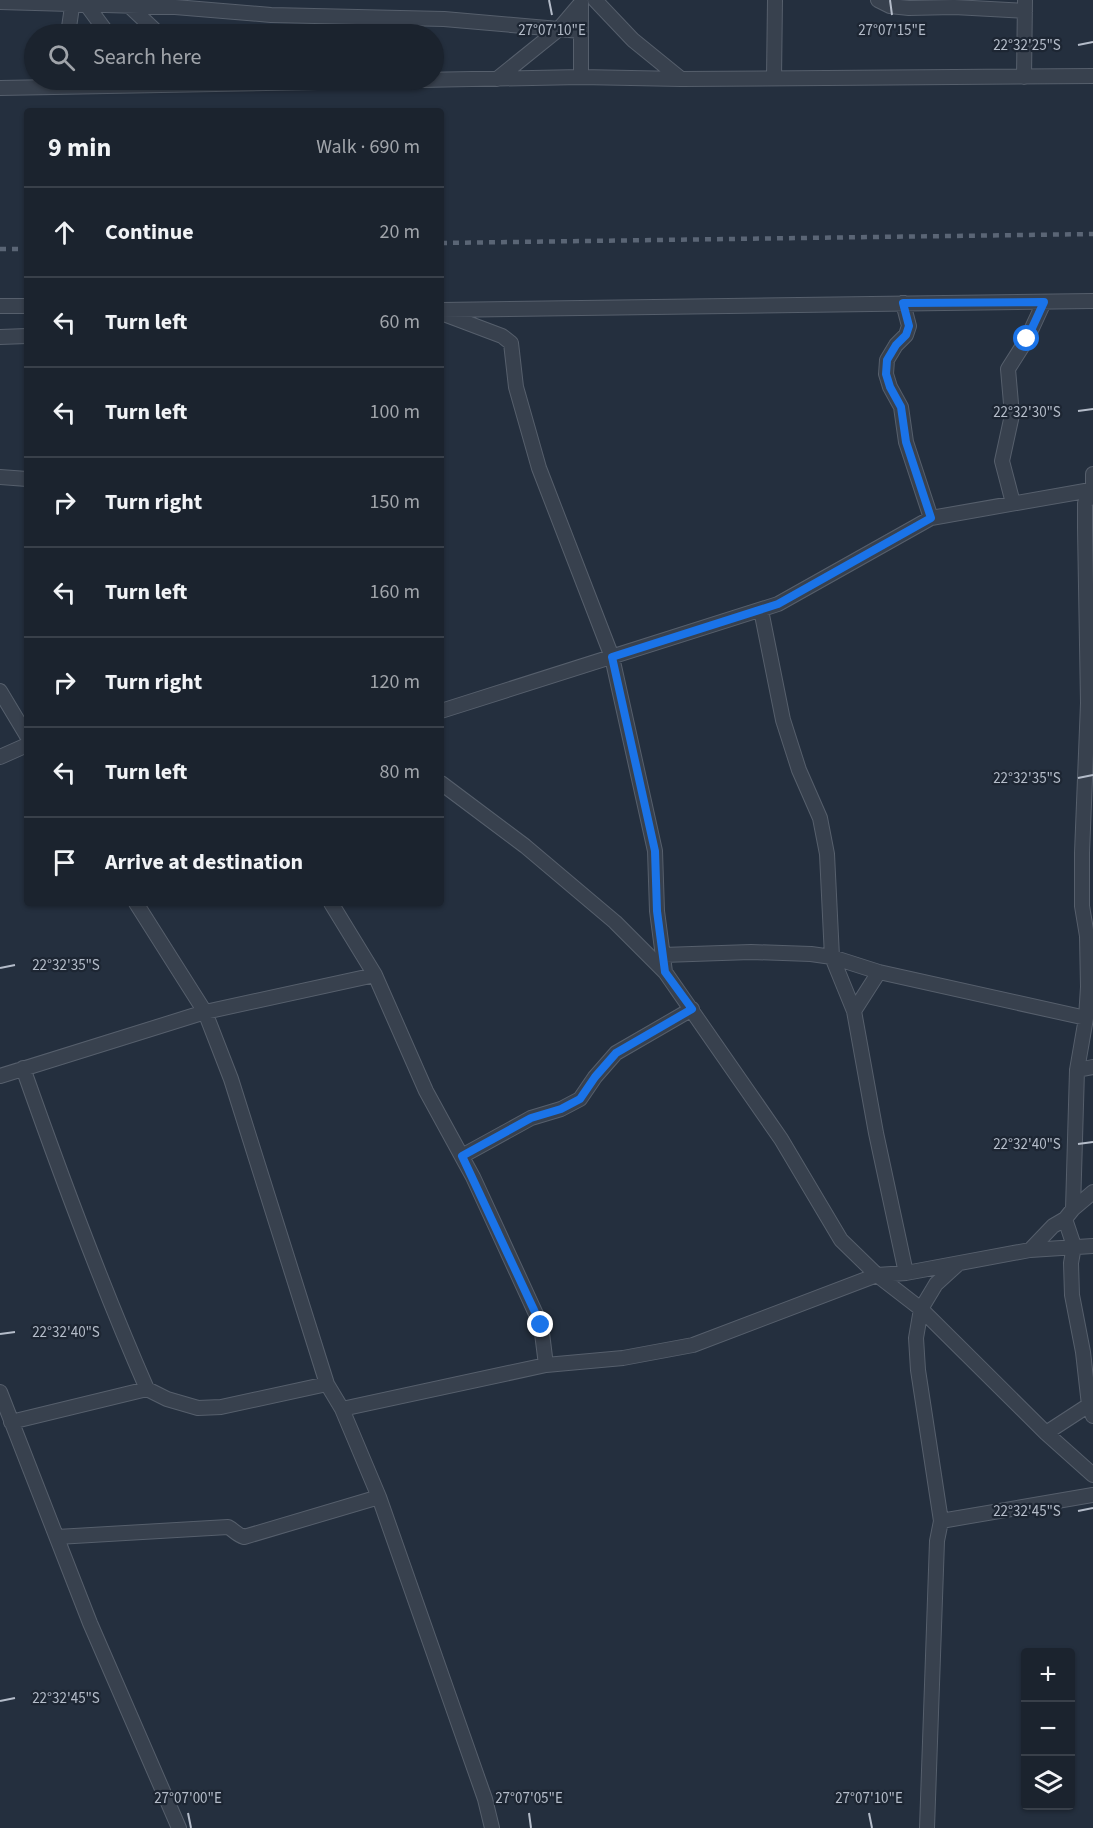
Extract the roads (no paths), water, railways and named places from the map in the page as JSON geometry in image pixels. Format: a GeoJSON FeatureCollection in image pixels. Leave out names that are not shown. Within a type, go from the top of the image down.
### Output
{"type":"FeatureCollection","features":[{"type":"Feature","properties":{"kind":"street"},"geometry":{"type":"LineString","coordinates":[[774,78],[775,0]]}},
{"type":"Feature","properties":{"kind":"street"},"geometry":{"type":"LineString","coordinates":[[878,0],[890,6],[909,8],[1025,5],[1024,77]]}},
{"type":"Feature","properties":{"kind":"street"},"geometry":{"type":"LineString","coordinates":[[585,1],[681,79]]}},
{"type":"Feature","properties":{"kind":"street"},"geometry":{"type":"LineString","coordinates":[[497,79],[559,29],[585,1]]}},
{"type":"Feature","properties":{"kind":"street"},"geometry":{"type":"LineString","coordinates":[[581,77],[581,31],[585,1]]}},
{"type":"Feature","properties":{"kind":"street"},"geometry":{"type":"LineString","coordinates":[[0,2],[125,3],[271,15],[444,19],[581,31]]}},
{"type":"Feature","properties":{"kind":"street"},"geometry":{"type":"LineString","coordinates":[[71,24],[79,2]]}},
{"type":"Feature","properties":{"kind":"street"},"geometry":{"type":"LineString","coordinates":[[79,2],[99,24]]}},
{"type":"Feature","properties":{"kind":"street"},"geometry":{"type":"LineString","coordinates":[[125,3],[148,24]]}},
{"type":"Feature","properties":{"kind":"street"},"geometry":{"type":"LineString","coordinates":[[444,80],[1093,76]]}},
{"type":"Feature","properties":{"kind":"street"},"geometry":{"type":"LineString","coordinates":[[0,88],[24,86]]}},
{"type":"Feature","properties":{"kind":"street"},"geometry":{"type":"LineString","coordinates":[[444,312],[1093,301]]}},
{"type":"Feature","properties":{"kind":"street"},"geometry":{"type":"LineString","coordinates":[[1012,503],[1002,461],[1012,415],[1008,369],[1027,339],[1044,302]]}},
{"type":"Feature","properties":{"kind":"street"},"geometry":{"type":"LineString","coordinates":[[903,303],[909,326],[906,335],[896,345],[887,360],[886,374],[901,407],[906,442],[931,518]]}},
{"type":"Feature","properties":{"kind":"street"},"geometry":{"type":"LineString","coordinates":[[0,306],[24,306]]}},
{"type":"Feature","properties":{"kind":"street"},"geometry":{"type":"LineString","coordinates":[[444,313],[502,336],[511,343],[516,387],[539,468],[612,657],[655,851],[657,911],[665,972]]}},
{"type":"Feature","properties":{"kind":"street"},"geometry":{"type":"LineString","coordinates":[[0,337],[24,336]]}},
{"type":"Feature","properties":{"kind":"street"},"geometry":{"type":"LineString","coordinates":[[1046,1433],[1091,1410],[1072,1295],[1071,1263],[1074,1246],[1069,1214],[1077,1070],[1086,1018],[1090,939],[1082,906],[1082,853],[1090,759],[1085,503],[1093,492],[1093,474]]}},
{"type":"Feature","properties":{"kind":"street"},"geometry":{"type":"LineString","coordinates":[[0,477],[24,479]]}},
{"type":"Feature","properties":{"kind":"street"},"geometry":{"type":"LineString","coordinates":[[444,710],[778,604],[931,518],[1085,491],[1093,492]]}},
{"type":"Feature","properties":{"kind":"street"},"geometry":{"type":"LineString","coordinates":[[761,610],[783,720],[799,770],[820,818],[827,854],[832,957],[854,1011],[876,1133],[906,1273]]}},
{"type":"Feature","properties":{"kind":"street"},"geometry":{"type":"LineString","coordinates":[[0,691],[24,731]]}},
{"type":"Feature","properties":{"kind":"street"},"geometry":{"type":"LineString","coordinates":[[0,757],[24,746]]}},
{"type":"Feature","properties":{"kind":"street"},"geometry":{"type":"LineString","coordinates":[[444,785],[525,846],[606,914],[665,972],[782,1139],[841,1240],[877,1275],[921,1309],[1046,1433],[1093,1475]]}},
{"type":"Feature","properties":{"kind":"street"},"geometry":{"type":"LineString","coordinates":[[138,906],[205,1011],[231,1078],[327,1384],[342,1409],[379,1497],[485,1799],[492,1828]]}},
{"type":"Feature","properties":{"kind":"street"},"geometry":{"type":"LineString","coordinates":[[333,906],[375,975],[426,1091],[462,1156],[541,1325],[546,1365]]}},
{"type":"Feature","properties":{"kind":"street"},"geometry":{"type":"LineString","coordinates":[[663,955],[784,952],[832,957],[879,972],[1086,1018]]}},
{"type":"Feature","properties":{"kind":"street"},"geometry":{"type":"LineString","coordinates":[[854,1011],[879,972]]}},
{"type":"Feature","properties":{"kind":"street"},"geometry":{"type":"LineString","coordinates":[[0,1076],[205,1011],[375,975]]}},
{"type":"Feature","properties":{"kind":"street"},"geometry":{"type":"LineString","coordinates":[[462,1156],[531,1118],[561,1109],[580,1099],[616,1053],[692,1009]]}},
{"type":"Feature","properties":{"kind":"street"},"geometry":{"type":"LineString","coordinates":[[1077,1070],[1093,1067]]}},
{"type":"Feature","properties":{"kind":"street"},"geometry":{"type":"LineString","coordinates":[[23,1068],[115,1316],[147,1389],[166,1399],[198,1408],[221,1407],[327,1384]]}},
{"type":"Feature","properties":{"kind":"street"},"geometry":{"type":"LineString","coordinates":[[1030,1250],[1053,1226],[1093,1192]]}},
{"type":"Feature","properties":{"kind":"street"},"geometry":{"type":"LineString","coordinates":[[342,1409],[546,1365],[623,1358],[693,1345],[877,1275],[906,1273],[1030,1250],[1093,1246]]}},
{"type":"Feature","properties":{"kind":"street"},"geometry":{"type":"LineString","coordinates":[[927,1828],[937,1541],[941,1521],[918,1370],[916,1338],[921,1309],[936,1284],[960,1263]]}},
{"type":"Feature","properties":{"kind":"street"},"geometry":{"type":"LineString","coordinates":[[11,1422],[147,1389]]}},
{"type":"Feature","properties":{"kind":"street"},"geometry":{"type":"LineString","coordinates":[[0,1392],[95,1634],[179,1828]]}},
{"type":"Feature","properties":{"kind":"street"},"geometry":{"type":"LineString","coordinates":[[941,1521],[1093,1495]]}},
{"type":"Feature","properties":{"kind":"street"},"geometry":{"type":"LineString","coordinates":[[57,1537],[228,1527],[244,1537],[379,1497]]}},
{"type":"Feature","properties":{"kind":"railway"},"geometry":{"type":"LineString","coordinates":[[444,243],[1093,234]]}},
{"type":"Feature","properties":{"kind":"railway"},"geometry":{"type":"LineString","coordinates":[[0,249],[24,249]]}}]}
